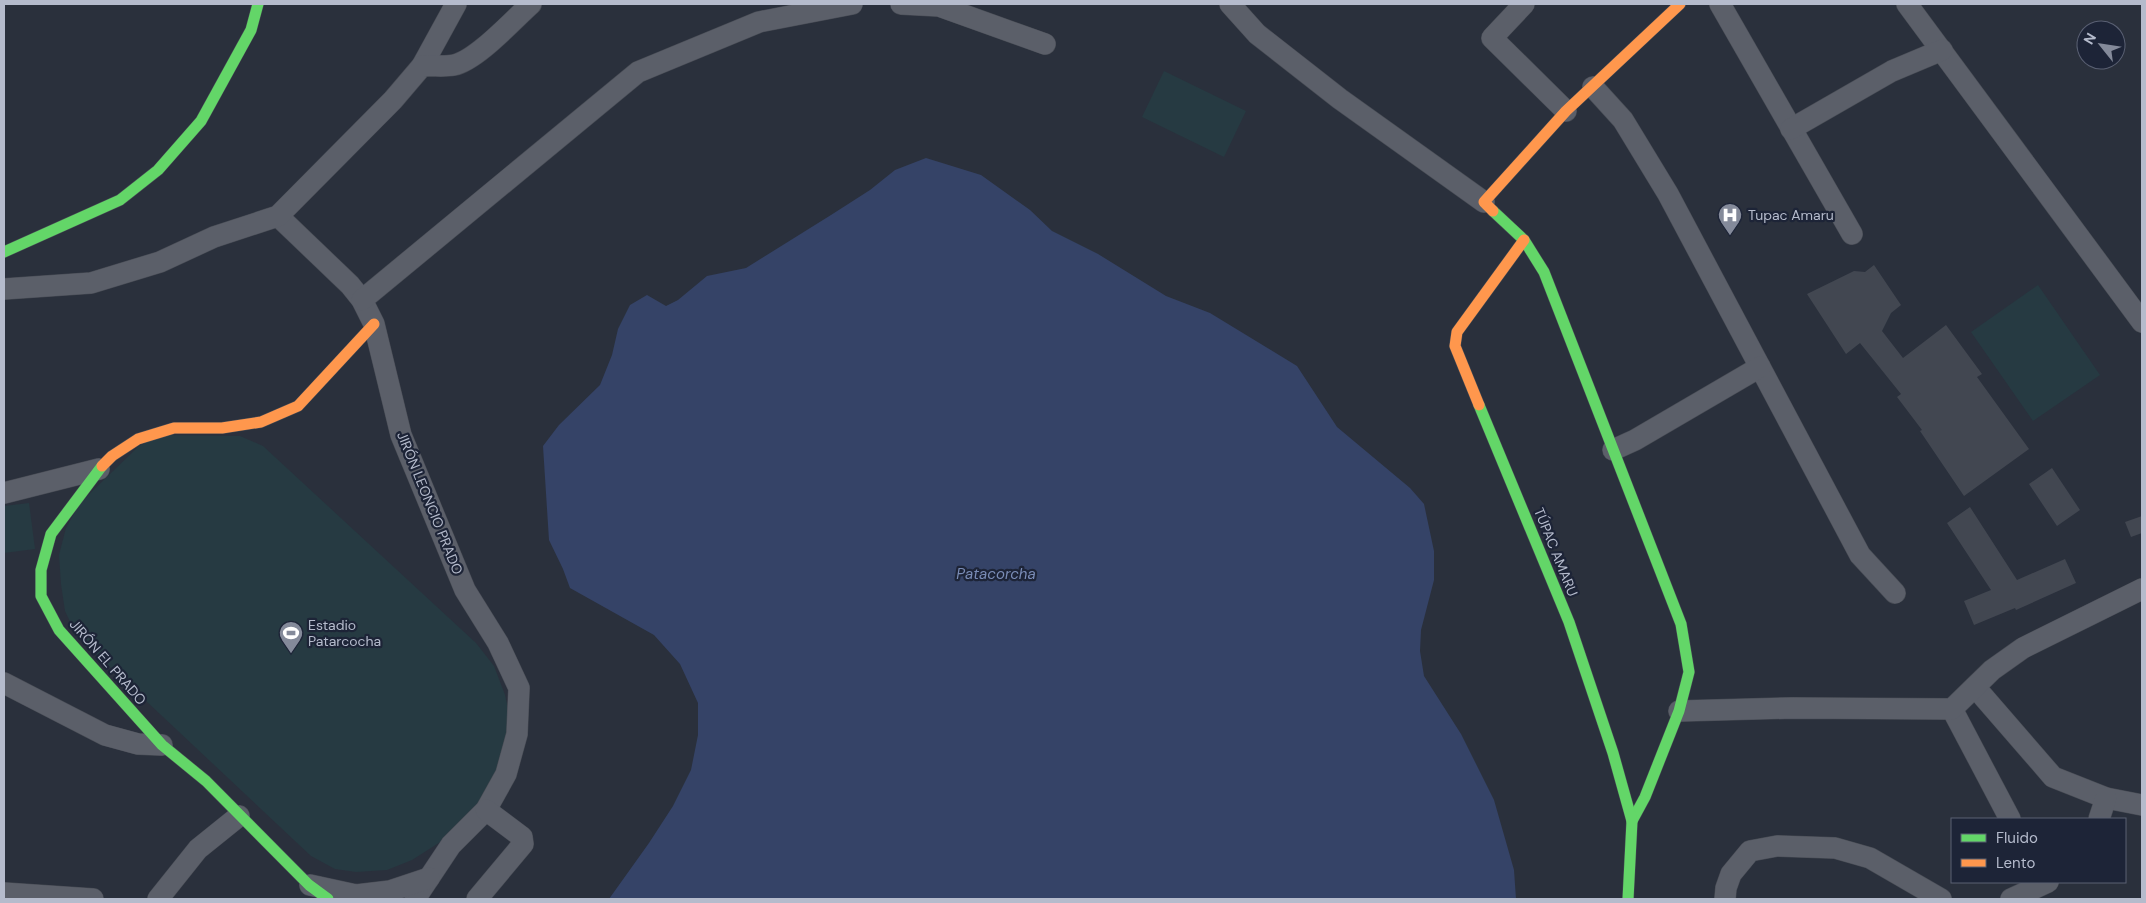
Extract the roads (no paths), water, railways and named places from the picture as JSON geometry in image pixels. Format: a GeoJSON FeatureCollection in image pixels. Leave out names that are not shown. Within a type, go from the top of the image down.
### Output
{"type":"FeatureCollection","features":[{"type":"Feature","properties":{"kind":"street"},"geometry":{"type":"LineString","coordinates":[[4,252],[120,200],[158,170],[201,121],[250,30],[258,4]]}},
{"type":"Feature","properties":{"kind":"street"},"geometry":{"type":"LineString","coordinates":[[4,289],[91,284],[160,262],[214,237],[278,216],[393,100],[422,66],[456,4]]}},
{"type":"Feature","properties":{"kind":"street"},"geometry":{"type":"LineString","coordinates":[[422,66],[454,65],[465,60],[492,40],[531,4]]}},
{"type":"Feature","properties":{"kind":"street"},"geometry":{"type":"LineString","coordinates":[[362,300],[638,72],[759,22],[852,4]]}},
{"type":"Feature","properties":{"kind":"street"},"geometry":{"type":"LineString","coordinates":[[902,4],[939,6],[1045,44]]}},
{"type":"Feature","properties":{"kind":"street"},"geometry":{"type":"LineString","coordinates":[[1230,4],[1264,40],[1340,99],[1484,202],[1524,240],[1544,272],[1681,624],[1689,672],[1679,711],[1645,796],[1632,821]]}},
{"type":"Feature","properties":{"kind":"street"},"geometry":{"type":"LineString","coordinates":[[1524,4],[1492,38],[1566,111]]}},
{"type":"Feature","properties":{"kind":"street"},"geometry":{"type":"LineString","coordinates":[[1484,202],[1566,111],[1680,4]]}},
{"type":"Feature","properties":{"kind":"street"},"geometry":{"type":"LineString","coordinates":[[1720,4],[1852,234]]}},
{"type":"Feature","properties":{"kind":"street"},"geometry":{"type":"LineString","coordinates":[[1907,4],[2142,322]]}},
{"type":"Feature","properties":{"kind":"street"},"geometry":{"type":"LineString","coordinates":[[1791,129],[1892,71],[1942,50]]}},
{"type":"Feature","properties":{"kind":"street"},"geometry":{"type":"LineString","coordinates":[[1593,87],[1623,120],[1668,194],[1860,554],[1895,593]]}},
{"type":"Feature","properties":{"kind":"street","name":"JIRÓN LEONCIO PRADO"},"geometry":{"type":"LineString","coordinates":[[278,216],[350,285],[362,300],[374,324],[405,444],[465,590],[498,643],[519,688],[518,734],[506,774],[486,810],[451,845],[415,899]]}},
{"type":"Feature","properties":{"kind":"street","name":"TÚPAC AMARU"},"geometry":{"type":"LineString","coordinates":[[1524,240],[1457,332],[1455,346],[1569,622],[1612,753],[1632,821],[1628,899]]}},
{"type":"Feature","properties":{"kind":"street","name":"JIRÓN EL PRADO"},"geometry":{"type":"LineString","coordinates":[[328,899],[309,885],[206,782],[162,745],[59,630],[41,596],[42,570],[51,534],[99,469],[112,456],[138,439],[174,428],[222,428],[261,422],[298,406],[374,324]]}},
{"type":"Feature","properties":{"kind":"street"},"geometry":{"type":"LineString","coordinates":[[1613,450],[1635,440],[1760,367]]}},
{"type":"Feature","properties":{"kind":"street"},"geometry":{"type":"LineString","coordinates":[[4,493],[99,469]]}},
{"type":"Feature","properties":{"kind":"street"},"geometry":{"type":"LineString","coordinates":[[1679,711],[1792,708],[1952,709],[1992,670],[2023,648],[2142,588]]}},
{"type":"Feature","properties":{"kind":"street"},"geometry":{"type":"LineString","coordinates":[[4,683],[105,735],[138,744],[162,745]]}},
{"type":"Feature","properties":{"kind":"street"},"geometry":{"type":"LineString","coordinates":[[1975,687],[2053,777],[2106,798],[2142,805]]}},
{"type":"Feature","properties":{"kind":"street"},"geometry":{"type":"LineString","coordinates":[[1952,709],[2009,818]]}},
{"type":"Feature","properties":{"kind":"street"},"geometry":{"type":"LineString","coordinates":[[2099,818],[2106,798]]}},
{"type":"Feature","properties":{"kind":"street"},"geometry":{"type":"LineString","coordinates":[[477,899],[523,844],[522,837],[486,810]]}},
{"type":"Feature","properties":{"kind":"street"},"geometry":{"type":"LineString","coordinates":[[158,899],[198,849],[238,816]]}},
{"type":"Feature","properties":{"kind":"street"},"geometry":{"type":"LineString","coordinates":[[1725,899],[1726,888],[1731,874],[1750,851],[1777,846],[1835,848],[1870,858],[1941,899]]}},
{"type":"Feature","properties":{"kind":"street"},"geometry":{"type":"LineString","coordinates":[[309,885],[356,895],[390,890],[429,878]]}},
{"type":"Feature","properties":{"kind":"street"},"geometry":{"type":"LineString","coordinates":[[2011,899],[2045,883]]}},
{"type":"Feature","properties":{"kind":"street"},"geometry":{"type":"LineString","coordinates":[[4,893],[93,899]]}},
{"type":"Feature","properties":{"kind":"water","name":"Patacorcha"},"geometry":{"type":"Polygon","coordinates":[[[926,158],[981,175],[1030,210],[1052,231],[1098,254],[1166,296],[1210,313],[1297,366],[1337,427],[1410,488],[1424,504],[1434,551],[1434,580],[1421,630],[1420,651],[1424,676],[1461,734],[1494,800],[1514,870],[1516,899],[609,899],[673,806],[691,770],[698,735],[698,703],[680,664],[654,635],[570,588],[549,540],[543,446],[559,425],[600,385],[612,355],[618,329],[630,305],[647,295],[666,306],[678,300],[707,276],[746,268],[870,190],[895,170],[926,158]]]}},
{"type":"Feature","properties":{"kind":"place","name":"Tupac Amaru"},"geometry":{"type":"Point","coordinates":[1730,236]}},
{"type":"Feature","properties":{"kind":"place","name":"Estadio Patarcocha"},"geometry":{"type":"Point","coordinates":[291,654]}}]}
